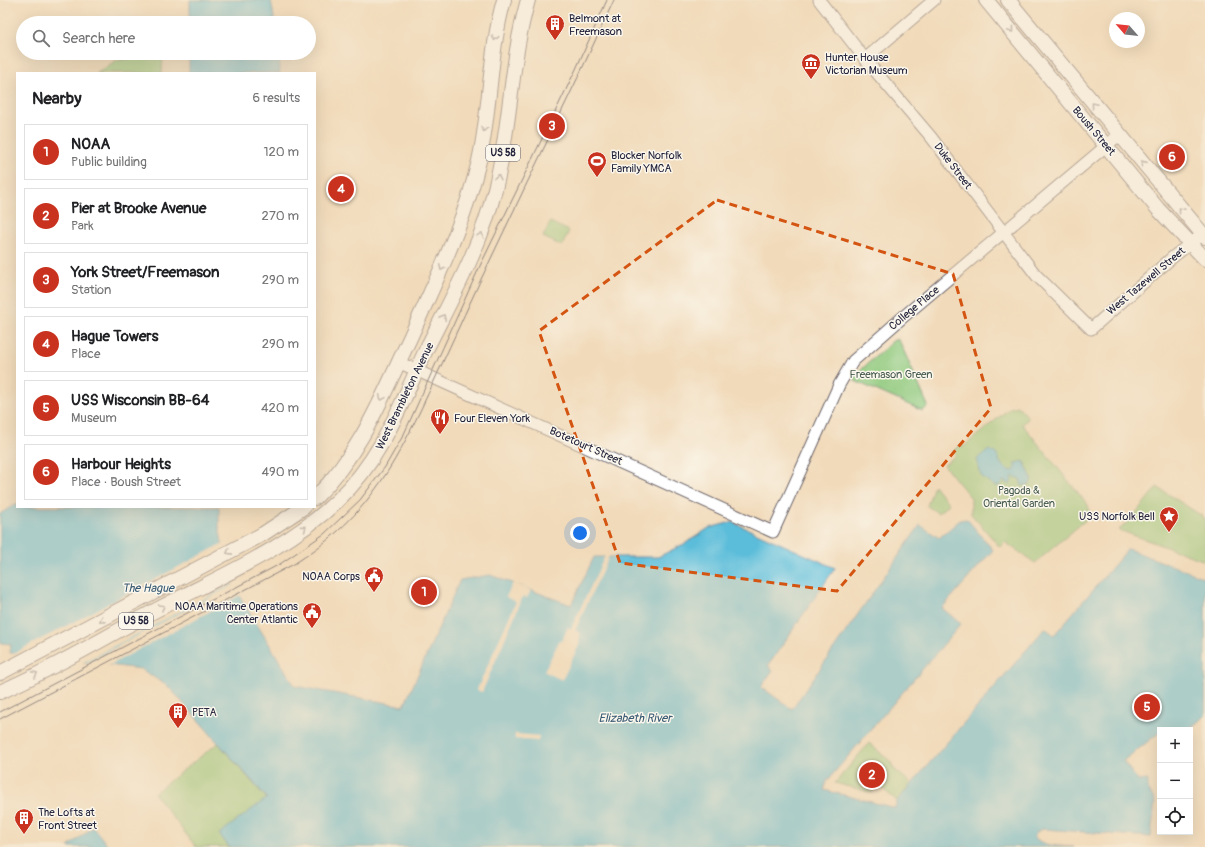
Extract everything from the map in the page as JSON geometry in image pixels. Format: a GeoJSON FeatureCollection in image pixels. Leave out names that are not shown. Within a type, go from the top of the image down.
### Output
{"type":"FeatureCollection","features":[{"type":"Feature","properties":{"kind":"main road","name":"West Brambleton Avenue"},"geometry":{"type":"LineString","coordinates":[[316,497],[345,464],[361,441],[450,250],[468,202],[482,145],[493,50],[504,0]]}},
{"type":"Feature","properties":{"kind":"main road","name":"West Brambleton Avenue"},"geometry":{"type":"LineString","coordinates":[[0,692],[271,549],[294,535],[328,510],[360,476],[383,443],[469,265],[492,202],[505,144],[518,42],[528,0]]}},
{"type":"Feature","properties":{"kind":"main road","name":"Boush Street"},"geometry":{"type":"LineString","coordinates":[[986,0],[1167,219],[1205,259]]}},
{"type":"Feature","properties":{"kind":"main road","name":"Boush Street"},"geometry":{"type":"LineString","coordinates":[[1008,0],[1204,236]]}},
{"type":"Feature","properties":{"kind":"main road","name":"US 58"},"geometry":{"type":"LineString","coordinates":[[0,673],[263,534],[302,508]]}},
{"type":"Feature","properties":{"kind":"street","name":"Duke Street"},"geometry":{"type":"LineString","coordinates":[[819,0],[865,59],[931,137],[1036,275],[1090,329]]}},
{"type":"Feature","properties":{"kind":"street"},"geometry":{"type":"LineString","coordinates":[[865,59],[934,0]]}},
{"type":"Feature","properties":{"kind":"street","name":"College Place"},"geometry":{"type":"LineString","coordinates":[[773,532],[839,386],[853,361],[1119,135]]}},
{"type":"Feature","properties":{"kind":"street","name":"West Tazewell Street"},"geometry":{"type":"LineString","coordinates":[[1090,329],[1190,244],[1204,236]]}},
{"type":"Feature","properties":{"kind":"street","name":"Botetourt Street"},"geometry":{"type":"LineString","coordinates":[[398,362],[773,532]]}},
{"type":"Feature","properties":{"kind":"highlighted area"},"geometry":{"type":"Polygon","coordinates":[[[717,200],[953,274],[991,408],[837,591],[620,563],[539,331],[717,200]]]}},
{"type":"Feature","properties":{"kind":"green space"},"geometry":{"type":"Polygon","coordinates":[[[117,60],[163,60],[162,72],[99,72],[117,60]]]}},
{"type":"Feature","properties":{"kind":"green space"},"geometry":{"type":"Polygon","coordinates":[[[550,222],[569,231],[562,246],[543,237],[550,222]]]}},
{"type":"Feature","properties":{"kind":"green space","name":"Freemason Green"},"geometry":{"type":"Polygon","coordinates":[[[894,340],[899,340],[928,406],[923,411],[855,381],[854,376],[894,340]]]}},
{"type":"Feature","properties":{"kind":"green space","name":"Pagoda & Oriental Garden"},"geometry":{"type":"Polygon","coordinates":[[[1018,406],[1029,418],[1022,424],[1088,505],[1090,515],[1035,563],[1005,542],[1000,547],[971,514],[971,498],[944,465],[956,455],[953,452],[961,445],[963,447],[1010,408],[1018,406]]]}},
{"type":"Feature","properties":{"kind":"green space"},"geometry":{"type":"Polygon","coordinates":[[[934,485],[949,504],[938,513],[927,506],[934,485]]]}},
{"type":"Feature","properties":{"kind":"green space"},"geometry":{"type":"Polygon","coordinates":[[[1157,487],[1205,518],[1205,561],[1119,530],[1130,520],[1157,487]]]}},
{"type":"Feature","properties":{"kind":"green space"},"geometry":{"type":"Polygon","coordinates":[[[218,743],[267,799],[220,834],[229,847],[196,847],[154,793],[218,743]]]}},
{"type":"Feature","properties":{"kind":"green space"},"geometry":{"type":"Polygon","coordinates":[[[869,743],[891,762],[893,768],[912,784],[897,801],[878,785],[872,793],[835,783],[869,743]]]}},
{"type":"Feature","properties":{"kind":"water"},"geometry":{"type":"Polygon","coordinates":[[[190,0],[271,0],[274,16],[190,16],[190,0]]]}},
{"type":"Feature","properties":{"kind":"water"},"geometry":{"type":"Polygon","coordinates":[[[189,60],[279,60],[280,72],[189,72],[189,60]]]}},
{"type":"Feature","properties":{"kind":"water"},"geometry":{"type":"Polygon","coordinates":[[[989,450],[996,453],[1003,466],[1011,471],[1015,470],[1015,463],[1024,461],[1032,479],[1030,484],[1022,486],[1020,479],[1013,476],[1010,485],[1003,481],[999,486],[994,486],[981,476],[977,459],[989,450]]]}},
{"type":"Feature","properties":{"kind":"water","name":"Elizabeth River"},"geometry":{"type":"Polygon","coordinates":[[[16,504],[16,508],[219,508],[219,527],[229,579],[295,686],[404,706],[460,580],[490,575],[571,605],[594,557],[658,557],[686,543],[709,528],[732,522],[835,568],[768,666],[773,670],[761,687],[792,709],[920,525],[939,538],[960,520],[967,519],[993,550],[942,608],[961,624],[827,781],[824,790],[895,808],[897,801],[1045,628],[1054,635],[1128,549],[1205,578],[1205,716],[1192,727],[1157,727],[1157,734],[1123,761],[1138,781],[1148,780],[1148,789],[1155,801],[1151,837],[1044,829],[1039,830],[1034,836],[1037,840],[1046,844],[1074,847],[229,847],[219,834],[267,798],[169,687],[141,669],[10,653],[11,644],[0,643],[0,514],[16,504]]]}},
{"type":"Feature","properties":{"kind":"water"},"geometry":{"type":"Polygon","coordinates":[[[93,827],[109,847],[68,847],[93,827]]]}},
{"type":"Feature","properties":{"kind":"pier"},"geometry":{"type":"Polygon","coordinates":[[[224,543],[231,578],[234,583],[80,664],[11,655],[224,543]]]}},
{"type":"Feature","properties":{"kind":"pier"},"geometry":{"type":"Polygon","coordinates":[[[605,556],[609,556],[575,630],[580,633],[579,645],[562,680],[544,671],[560,640],[562,641],[568,627],[571,629],[605,556]]]}},
{"type":"Feature","properties":{"kind":"pier"},"geometry":{"type":"Polygon","coordinates":[[[513,583],[531,590],[527,598],[523,596],[482,692],[477,690],[516,602],[506,597],[513,583]]]}},
{"type":"Feature","properties":{"kind":"pier"},"geometry":{"type":"Polygon","coordinates":[[[235,584],[242,594],[106,667],[84,664],[235,584]]]}},
{"type":"Feature","properties":{"kind":"pier"},"geometry":{"type":"Polygon","coordinates":[[[515,734],[539,736],[538,741],[515,739],[515,734]]]}},
{"type":"Feature","properties":{"kind":"tram line"},"geometry":{"type":"LineString","coordinates":[[0,712],[280,564],[324,534],[360,500],[385,467],[404,434],[479,268],[576,69],[607,0]]}},
{"type":"Feature","properties":{"kind":"tram line"},"geometry":{"type":"LineString","coordinates":[[0,719],[294,564],[321,545],[344,526],[363,505],[395,460],[422,408],[614,0]]}},
{"type":"Feature","properties":{"kind":"place","name":"Belmont at Freemason"},"geometry":{"type":"Point","coordinates":[555,41]}},
{"type":"Feature","properties":{"kind":"place","name":"Hunter House Victorian Museum"},"geometry":{"type":"Point","coordinates":[811,80]}},
{"type":"Feature","properties":{"kind":"place","name":"York Street/Freemason"},"geometry":{"type":"Point","coordinates":[552,126]}},
{"type":"Feature","properties":{"kind":"place","name":"Harbour Heights"},"geometry":{"type":"Point","coordinates":[1172,157]}},
{"type":"Feature","properties":{"kind":"place","name":"Blocker Norfolk Family YMCA"},"geometry":{"type":"Point","coordinates":[597,178]}},
{"type":"Feature","properties":{"kind":"place","name":"Hague Towers"},"geometry":{"type":"Point","coordinates":[341,189]}},
{"type":"Feature","properties":{"kind":"place","name":"Four Eleven York"},"geometry":{"type":"Point","coordinates":[440,435]}},
{"type":"Feature","properties":{"kind":"place","name":"USS Norfolk Bell"},"geometry":{"type":"Point","coordinates":[1169,533]}},
{"type":"Feature","properties":{"kind":"place","name":"NOAA"},"geometry":{"type":"Point","coordinates":[424,592]}},
{"type":"Feature","properties":{"kind":"place","name":"NOAA Corps"},"geometry":{"type":"Point","coordinates":[374,593]}},
{"type":"Feature","properties":{"kind":"place","name":"NOAA Maritime Operations Center Atlantic"},"geometry":{"type":"Point","coordinates":[312,629]}},
{"type":"Feature","properties":{"kind":"place","name":"USS Wisconsin BB-64"},"geometry":{"type":"Point","coordinates":[1147,707]}},
{"type":"Feature","properties":{"kind":"place","name":"PETA"},"geometry":{"type":"Point","coordinates":[178,729]}},
{"type":"Feature","properties":{"kind":"place","name":"Pier at Brooke Avenue"},"geometry":{"type":"Point","coordinates":[872,775]}},
{"type":"Feature","properties":{"kind":"place","name":"The Lofts at Front Street"},"geometry":{"type":"Point","coordinates":[24,835]}},
{"type":"Feature","properties":{"kind":"water label","name":"The Hague"},"geometry":{"type":"Point","coordinates":[148,588]}}]}
